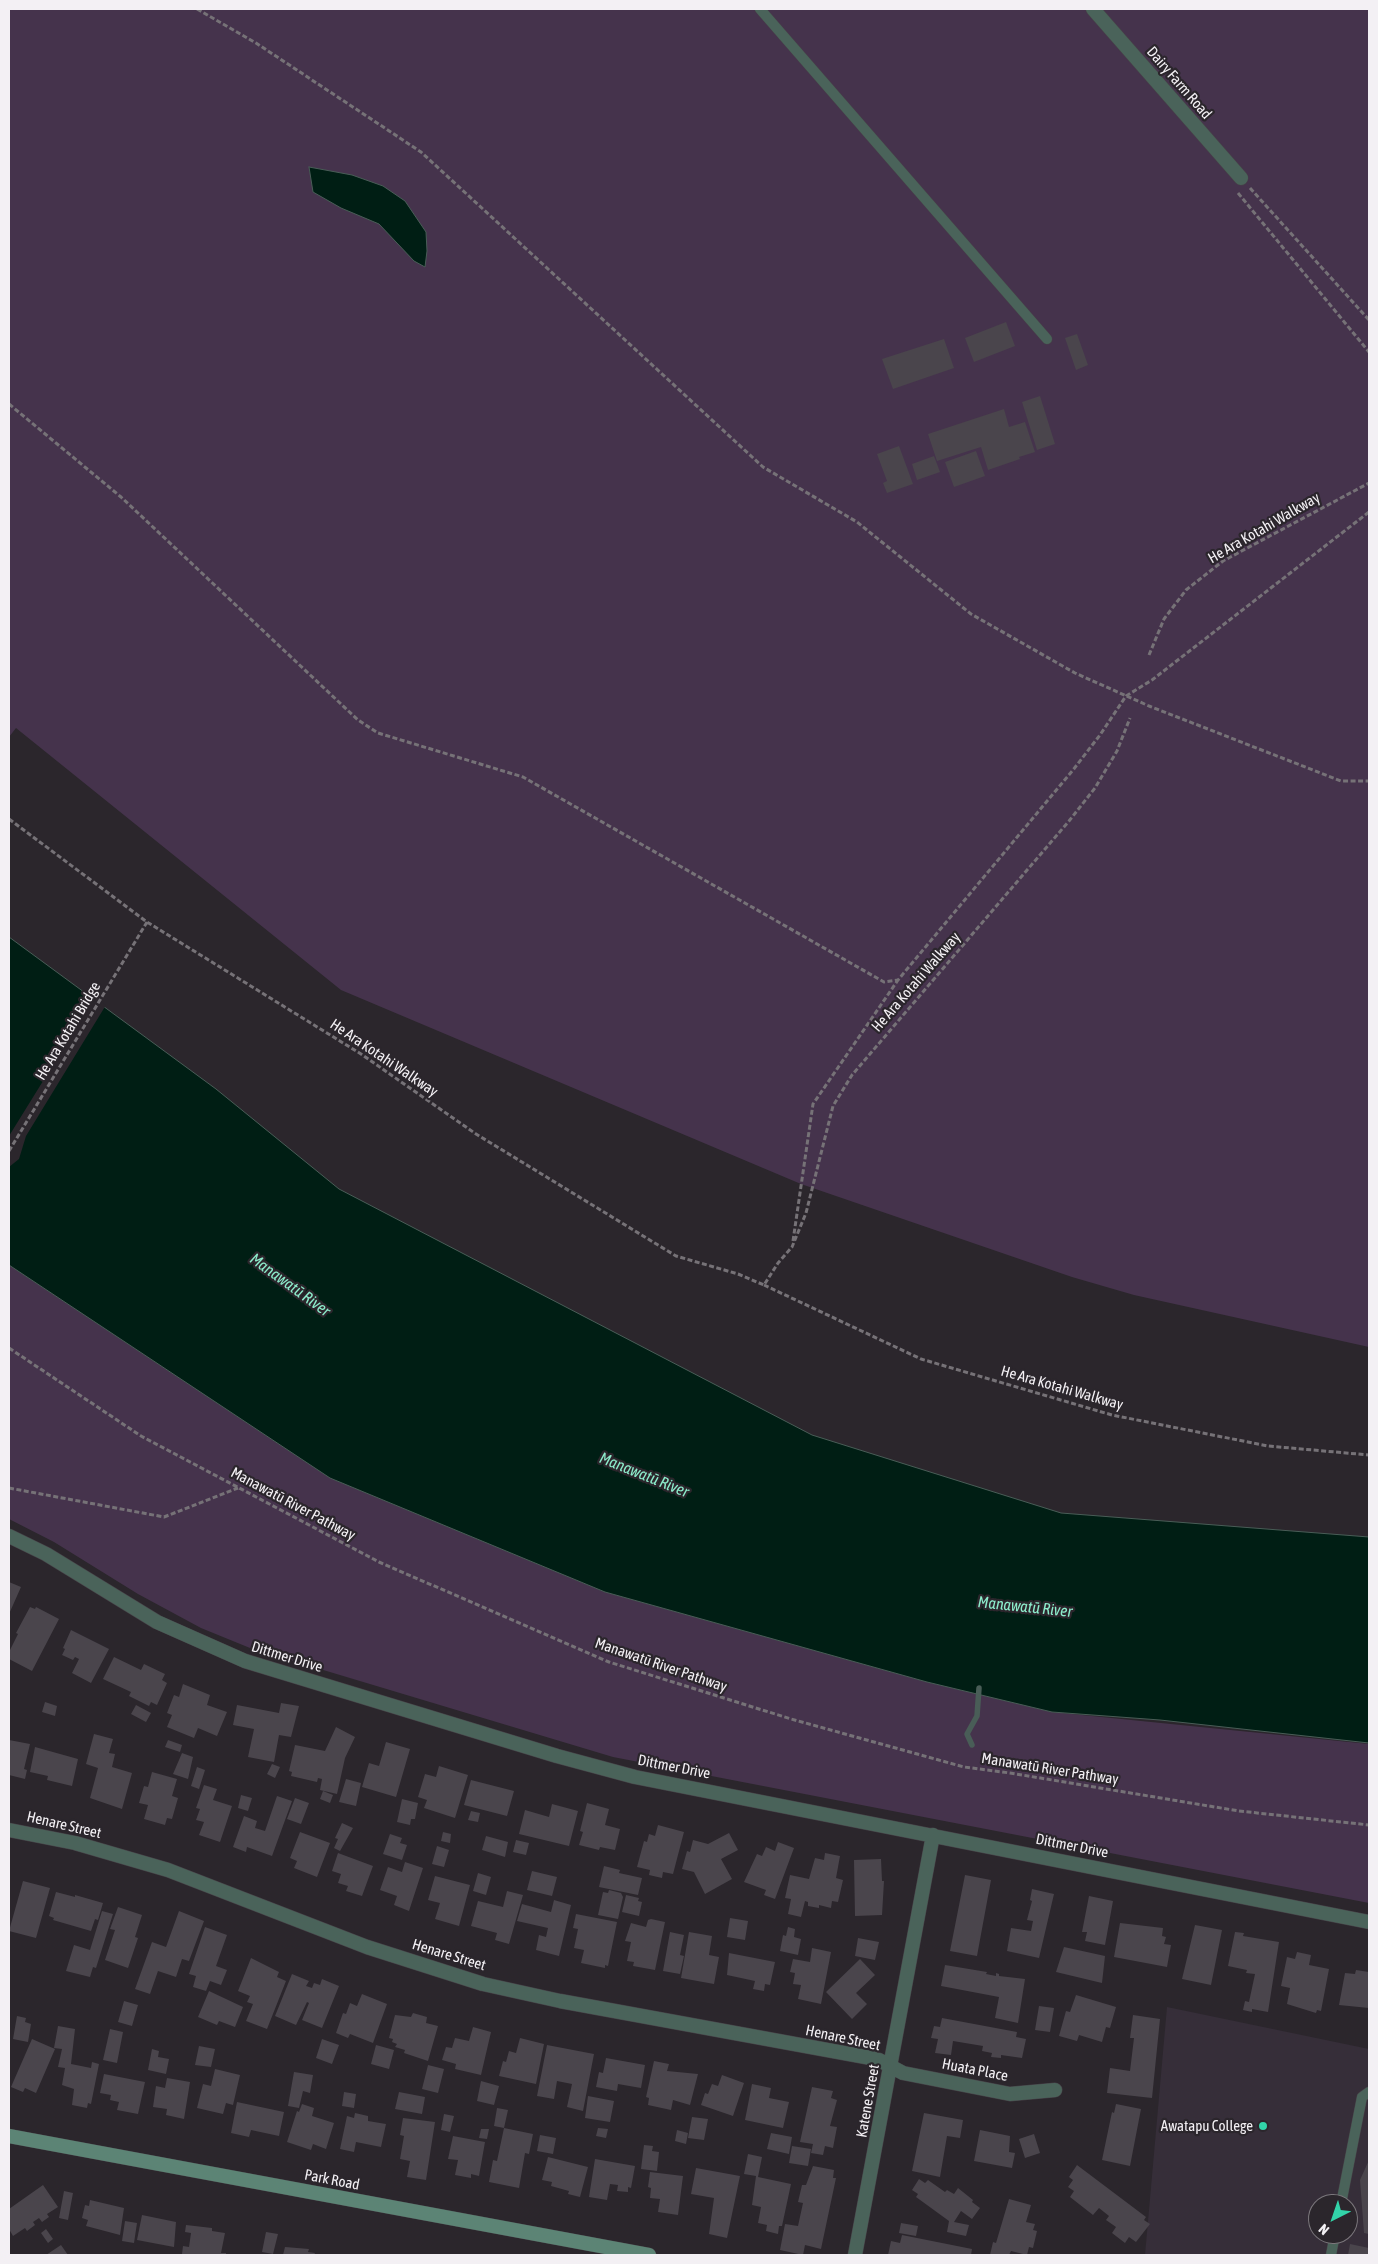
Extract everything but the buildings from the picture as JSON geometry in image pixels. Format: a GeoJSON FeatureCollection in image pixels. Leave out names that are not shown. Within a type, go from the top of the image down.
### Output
{"type":"FeatureCollection","features":[{"type":"Feature","properties":{"kind":"main road","name":"Park Road"},"geometry":{"type":"LineString","coordinates":[[9,2136],[649,2255]]}},
{"type":"Feature","properties":{"kind":"street","name":"Dairy Farm Road"},"geometry":{"type":"LineString","coordinates":[[1093,9],[1241,178]]}},
{"type":"Feature","properties":{"kind":"street","name":"Dittmer Drive"},"geometry":{"type":"LineString","coordinates":[[9,1536],[46,1554],[157,1622],[245,1661],[518,1745],[635,1777],[1369,1922]]}},
{"type":"Feature","properties":{"kind":"street","name":"Henare Street"},"geometry":{"type":"LineString","coordinates":[[9,1830],[75,1843],[168,1870],[367,1947],[483,1984],[560,2001],[871,2058],[890,2067]]}},
{"type":"Feature","properties":{"kind":"street","name":"Katene Street"},"geometry":{"type":"LineString","coordinates":[[856,2255],[933,1835]]}},
{"type":"Feature","properties":{"kind":"street","name":"Huata Place"},"geometry":{"type":"LineString","coordinates":[[890,2067],[903,2074],[1010,2094],[1055,2090]]}},
{"type":"Feature","properties":{"kind":"lane"},"geometry":{"type":"LineString","coordinates":[[760,9],[1047,339]]}},
{"type":"Feature","properties":{"kind":"lane"},"geometry":{"type":"LineString","coordinates":[[1343,2194],[1362,2097],[1369,2092]]}},
{"type":"Feature","properties":{"kind":"path"},"geometry":{"type":"LineString","coordinates":[[197,9],[256,43],[421,152],[763,467],[857,522],[988,625],[1075,673],[1126,696],[1333,778],[1352,782],[1369,782]]}},
{"type":"Feature","properties":{"kind":"path"},"geometry":{"type":"LineString","coordinates":[[1241,178],[1369,320]]}},
{"type":"Feature","properties":{"kind":"path"},"geometry":{"type":"LineString","coordinates":[[1241,178],[1237,192],[1369,352]]}},
{"type":"Feature","properties":{"kind":"path"},"geometry":{"type":"LineString","coordinates":[[9,404],[122,497],[358,720],[378,733],[523,777],[884,982],[898,980]]}},
{"type":"Feature","properties":{"kind":"path","name":"He Ara Kotahi Walkway"},"geometry":{"type":"LineString","coordinates":[[1149,654],[1164,619],[1186,590],[1223,561],[1369,483]]}},
{"type":"Feature","properties":{"kind":"path"},"geometry":{"type":"LineString","coordinates":[[792,1247],[812,1104],[898,980],[1073,770],[1100,736],[1126,696],[1152,680],[1369,512]]}},
{"type":"Feature","properties":{"kind":"path","name":"He Ara Kotahi Walkway"},"geometry":{"type":"LineString","coordinates":[[764,1285],[778,1263],[792,1247],[806,1213],[833,1106],[852,1075],[1095,788],[1117,751],[1130,718]]}},
{"type":"Feature","properties":{"kind":"path","name":"He Ara Kotahi Walkway"},"geometry":{"type":"LineString","coordinates":[[9,820],[147,922],[361,1054],[476,1134],[676,1256],[738,1274],[921,1359],[1112,1415],[1268,1446],[1369,1455]]}},
{"type":"Feature","properties":{"kind":"path","name":"He Ara Kotahi Bridge"},"geometry":{"type":"LineString","coordinates":[[9,1151],[147,922]]}},
{"type":"Feature","properties":{"kind":"path","name":"Manawatū River Pathway"},"geometry":{"type":"LineString","coordinates":[[9,1348],[142,1436],[379,1562],[609,1662],[791,1719],[964,1767],[1239,1811],[1369,1825]]}},
{"type":"Feature","properties":{"kind":"path"},"geometry":{"type":"LineString","coordinates":[[9,1488],[164,1517],[239,1488]]}},
{"type":"Feature","properties":{"kind":"shaded area"},"geometry":{"type":"Polygon","coordinates":[[[9,9],[1369,9],[1369,1347],[1134,1295],[1072,1277],[801,1184],[341,990],[16,728],[9,737],[9,9]]]}},
{"type":"Feature","properties":{"kind":"shaded area"},"geometry":{"type":"Polygon","coordinates":[[[9,1265],[330,1478],[605,1592],[927,1682],[1052,1712],[1369,1744],[1369,1903],[613,1757],[250,1648],[201,1628],[138,1594],[54,1542],[9,1519],[9,1265]]]}},
{"type":"Feature","properties":{"kind":"shaded area","name":"Awatapu College"},"geometry":{"type":"Polygon","coordinates":[[[1167,2007],[1369,2049],[1369,2255],[1145,2255],[1167,2007]]]}},
{"type":"Feature","properties":{"kind":"water"},"geometry":{"type":"Polygon","coordinates":[[[309,167],[352,175],[383,186],[405,201],[426,232],[427,251],[425,267],[414,261],[379,224],[341,208],[313,192],[309,167]]]}},
{"type":"Feature","properties":{"kind":"water","name":"Manawatū River"},"geometry":{"type":"Polygon","coordinates":[[[9,937],[216,1089],[339,1189],[812,1435],[1061,1513],[1369,1537],[1369,1743],[1160,1720],[1052,1712],[927,1682],[605,1592],[330,1478],[9,1265],[9,937]]]}},
{"type":"Feature","properties":{"kind":"pier"},"geometry":{"type":"Polygon","coordinates":[[[95,997],[106,1005],[26,1136],[19,1159],[9,1167],[9,1136],[95,997]]]}},
{"type":"Feature","properties":{"kind":"waterway"},"geometry":{"type":"LineString","coordinates":[[972,1745],[967,1734],[977,1716],[979,1688]]}},
{"type":"Feature","properties":{"kind":"place","name":"Awatapu College"},"geometry":{"type":"Point","coordinates":[1263,2126]}}]}
